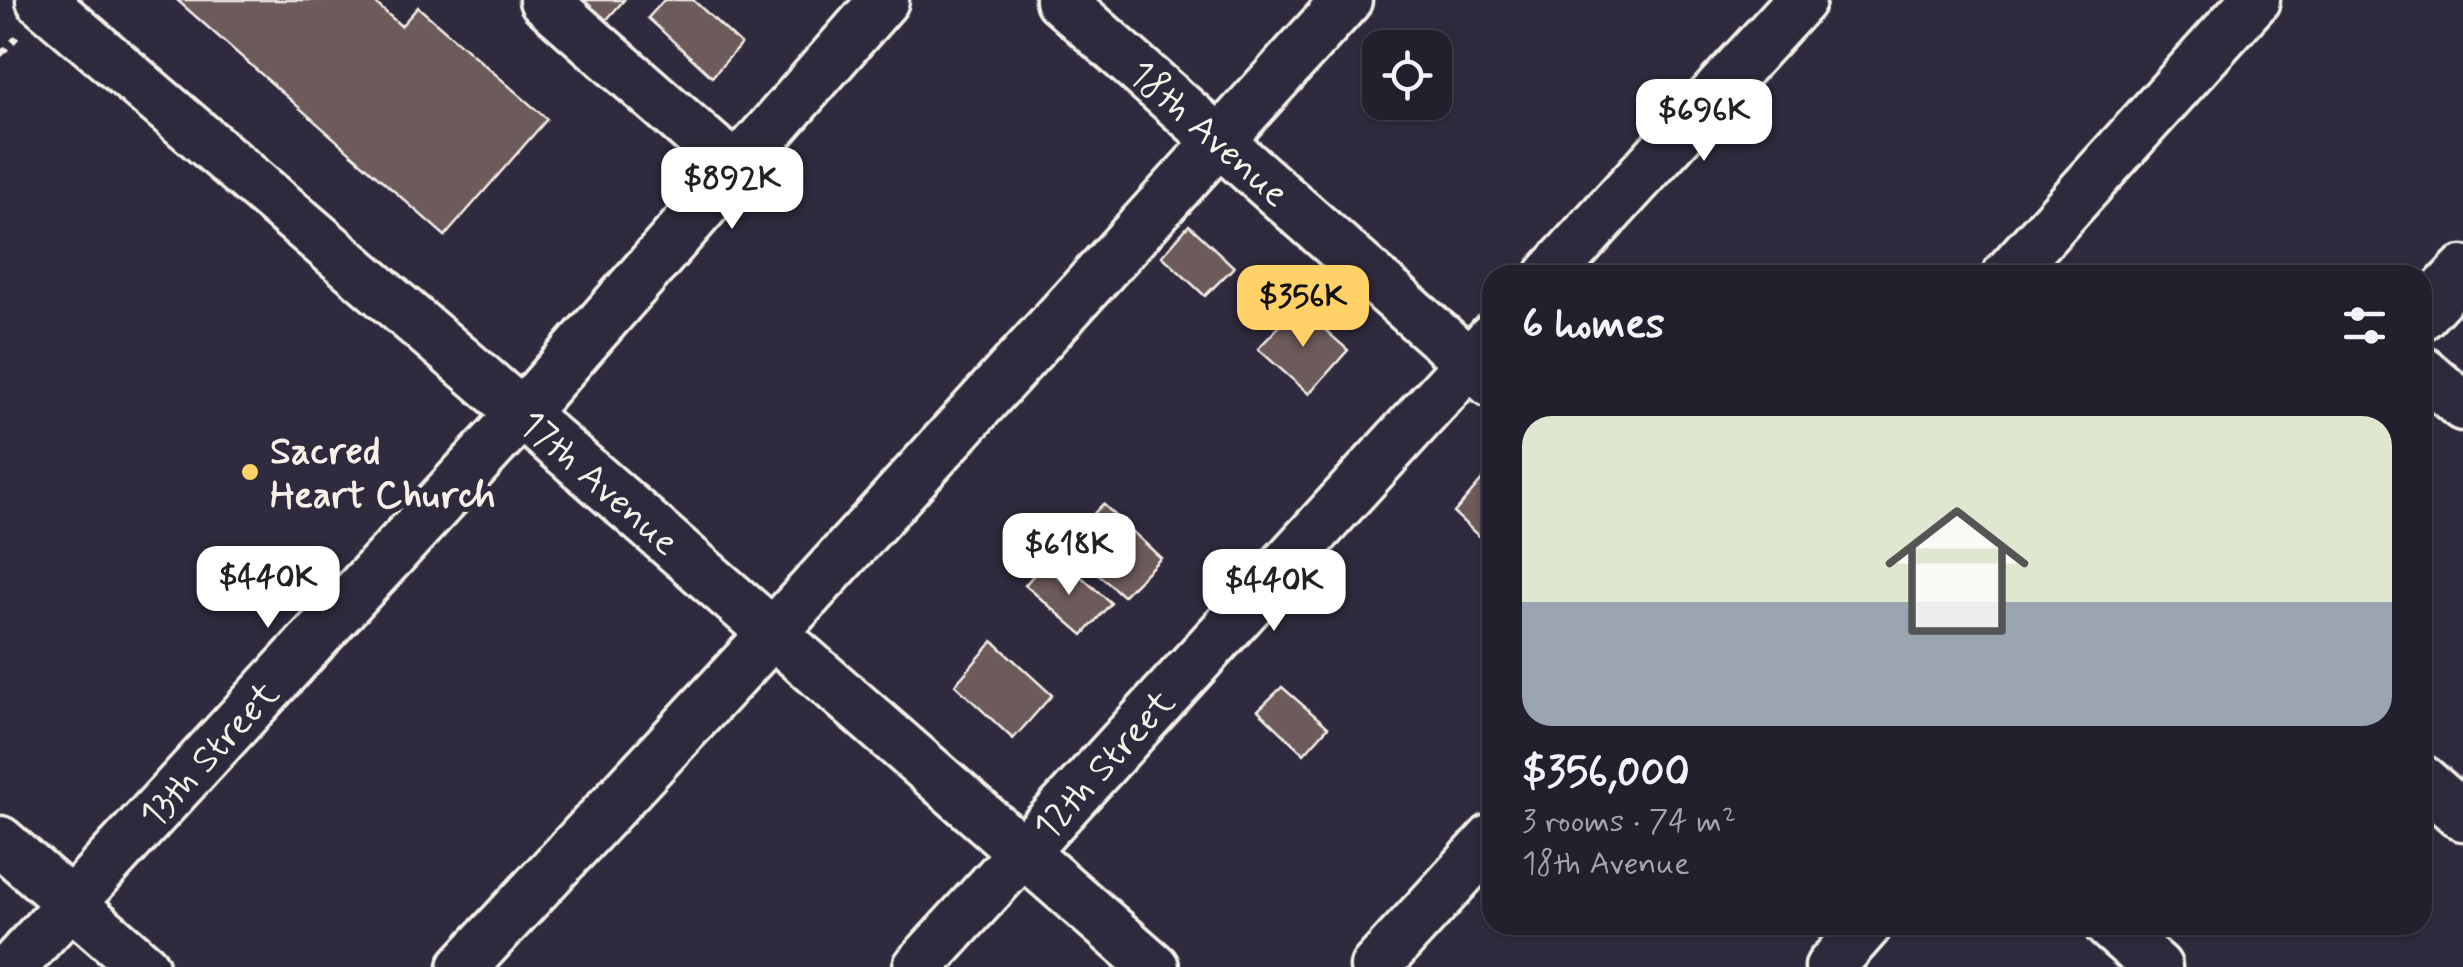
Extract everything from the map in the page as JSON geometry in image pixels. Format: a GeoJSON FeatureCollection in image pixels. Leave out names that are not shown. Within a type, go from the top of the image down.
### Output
{"type":"FeatureCollection","features":[{"type":"Feature","properties":{"kind":"street"},"geometry":{"type":"LineString","coordinates":[[544,0],[736,169]]}},
{"type":"Feature","properties":{"kind":"street","name":"13th Street"},"geometry":{"type":"LineString","coordinates":[[12,967],[522,413],[884,0]]}},
{"type":"Feature","properties":{"kind":"street","name":"18th Avenue"},"geometry":{"type":"LineString","coordinates":[[1060,0],[1218,140],[1482,360]]}},
{"type":"Feature","properties":{"kind":"street"},"geometry":{"type":"LineString","coordinates":[[463,967],[773,633],[1347,0]]}},
{"type":"Feature","properties":{"kind":"street"},"geometry":{"type":"LineString","coordinates":[[1559,265],[1801,0]]}},
{"type":"Feature","properties":{"kind":"street"},"geometry":{"type":"LineString","coordinates":[[2016,265],[2255,0]]}},
{"type":"Feature","properties":{"kind":"street","name":"17th Avenue"},"geometry":{"type":"LineString","coordinates":[[28,18],[522,413],[1154,967]]}},
{"type":"Feature","properties":{"kind":"street"},"geometry":{"type":"LineString","coordinates":[[2432,304],[2463,271]]}},
{"type":"Feature","properties":{"kind":"street","name":"12th Street"},"geometry":{"type":"LineString","coordinates":[[918,967],[1022,851],[1482,365]]}},
{"type":"Feature","properties":{"kind":"street"},"geometry":{"type":"LineString","coordinates":[[2432,380],[2463,406]]}},
{"type":"Feature","properties":{"kind":"street"},"geometry":{"type":"LineString","coordinates":[[2432,789],[2463,816]]}},
{"type":"Feature","properties":{"kind":"street"},"geometry":{"type":"LineString","coordinates":[[0,841],[144,967]]}},
{"type":"Feature","properties":{"kind":"street"},"geometry":{"type":"LineString","coordinates":[[1375,967],[1482,851]]}},
{"type":"Feature","properties":{"kind":"street"},"geometry":{"type":"LineString","coordinates":[[1830,967],[1859,935]]}},
{"type":"Feature","properties":{"kind":"street"},"geometry":{"type":"LineString","coordinates":[[2120,935],[2157,967]]}},
{"type":"Feature","properties":{"kind":"path"},"geometry":{"type":"LineString","coordinates":[[0,56],[28,18]]}},
{"type":"Feature","properties":{"kind":"building"},"geometry":{"type":"Polygon","coordinates":[[[177,0],[372,0],[401,26],[418,7],[547,119],[445,236],[177,0]]]}},
{"type":"Feature","properties":{"kind":"building"},"geometry":{"type":"Polygon","coordinates":[[[576,0],[624,0],[602,25],[576,0]]]}},
{"type":"Feature","properties":{"kind":"building"},"geometry":{"type":"Polygon","coordinates":[[[664,0],[693,0],[741,44],[712,77],[648,18],[664,0]]]}},
{"type":"Feature","properties":{"kind":"building"},"geometry":{"type":"Polygon","coordinates":[[[1189,225],[1234,267],[1205,296],[1162,256],[1189,225]]]}},
{"type":"Feature","properties":{"kind":"building"},"geometry":{"type":"Polygon","coordinates":[[[1298,306],[1348,350],[1309,394],[1258,349],[1298,306]]]}},
{"type":"Feature","properties":{"kind":"building"},"geometry":{"type":"Polygon","coordinates":[[[1482,480],[1482,540],[1454,513],[1482,480]]]}},
{"type":"Feature","properties":{"kind":"building"},"geometry":{"type":"Polygon","coordinates":[[[1103,504],[1161,558],[1123,596],[1064,545],[1103,504]]]}},
{"type":"Feature","properties":{"kind":"building"},"geometry":{"type":"Polygon","coordinates":[[[1043,564],[1067,584],[1077,573],[1111,603],[1083,635],[1025,585],[1043,564]]]}},
{"type":"Feature","properties":{"kind":"building"},"geometry":{"type":"Polygon","coordinates":[[[993,641],[1052,695],[1013,739],[955,685],[993,641]]]}},
{"type":"Feature","properties":{"kind":"building"},"geometry":{"type":"Polygon","coordinates":[[[1282,687],[1328,727],[1304,754],[1258,710],[1282,687]]]}},
{"type":"Feature","properties":{"kind":"place","name":"Sacred Heart Church"},"geometry":{"type":"Point","coordinates":[250,472]}}]}
